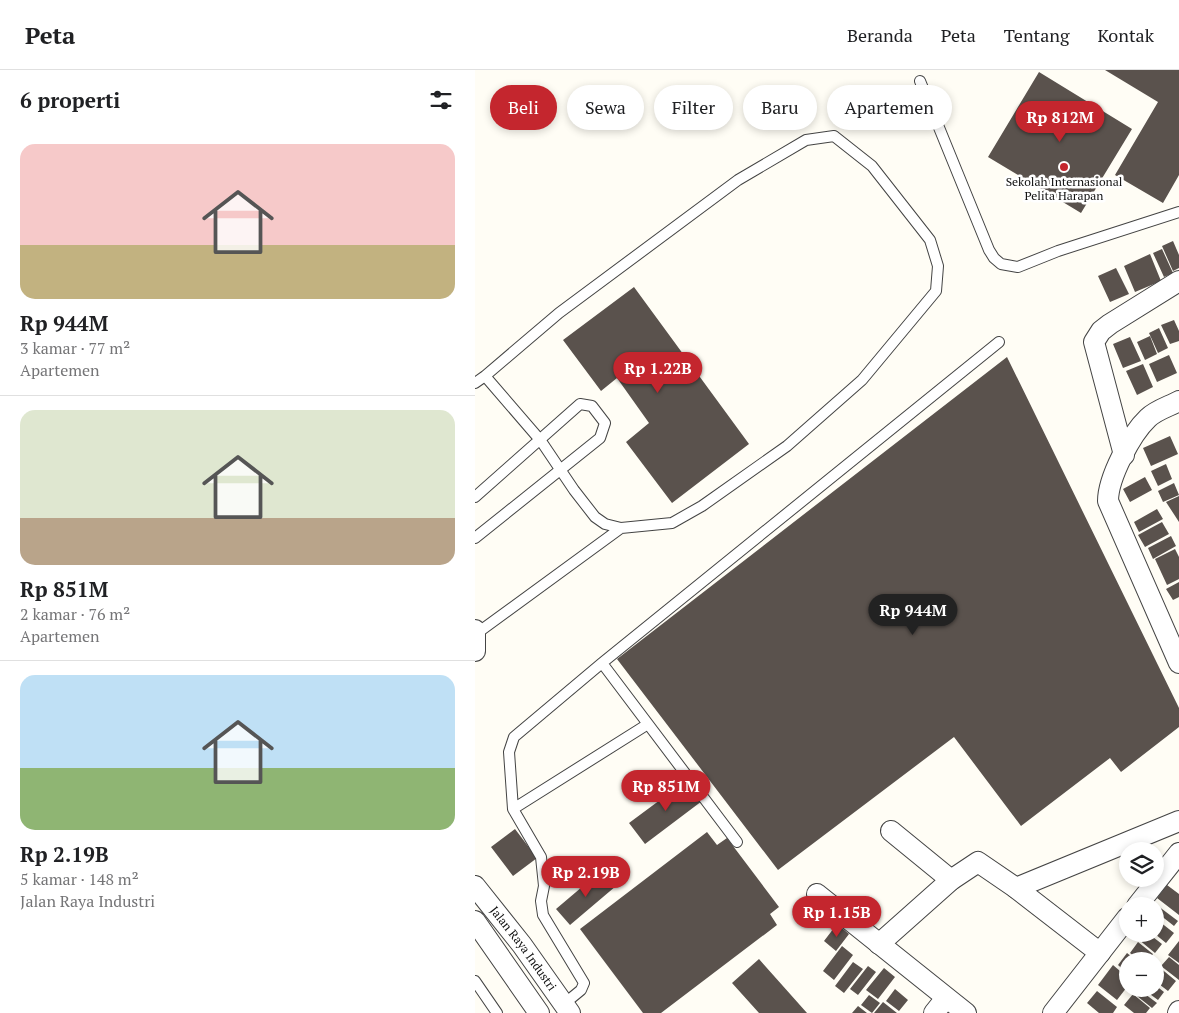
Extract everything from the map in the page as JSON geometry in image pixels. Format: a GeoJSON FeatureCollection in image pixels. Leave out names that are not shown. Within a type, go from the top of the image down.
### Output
{"type":"FeatureCollection","features":[{"type":"Feature","properties":{"kind":"street"},"geometry":{"type":"LineString","coordinates":[[1124,455],[1095,342],[1101,330],[1179,282]]}},
{"type":"Feature","properties":{"kind":"street"},"geometry":{"type":"LineString","coordinates":[[1179,401],[1149,417],[1124,455],[1111,483],[1108,501],[1179,663]]}},
{"type":"Feature","properties":{"kind":"street"},"geometry":{"type":"LineString","coordinates":[[475,630],[475,651]]}},
{"type":"Feature","properties":{"kind":"street"},"geometry":{"type":"LineString","coordinates":[[1016,888],[1179,821]]}},
{"type":"Feature","properties":{"kind":"street"},"geometry":{"type":"LineString","coordinates":[[891,831],[951,880]]}},
{"type":"Feature","properties":{"kind":"street"},"geometry":{"type":"LineString","coordinates":[[1144,897],[1179,853]]}},
{"type":"Feature","properties":{"kind":"street"},"geometry":{"type":"LineString","coordinates":[[879,944],[951,880],[978,862],[1016,888],[1100,953]]}},
{"type":"Feature","properties":{"kind":"street","name":"Jalan Raya Industri"},"geometry":{"type":"LineString","coordinates":[[476,889],[522,945],[567,1008]]}},
{"type":"Feature","properties":{"kind":"street"},"geometry":{"type":"LineString","coordinates":[[817,894],[879,944],[940,1005],[966,1013]]}},
{"type":"Feature","properties":{"kind":"street","name":"Jalan Raya Industri"},"geometry":{"type":"LineString","coordinates":[[475,921],[539,1013]]}},
{"type":"Feature","properties":{"kind":"street"},"geometry":{"type":"LineString","coordinates":[[1053,1013],[1119,928]]}},
{"type":"Feature","properties":{"kind":"lane"},"geometry":{"type":"LineString","coordinates":[[920,81],[989,250],[1001,264],[1018,267],[1058,251],[1179,212]]}},
{"type":"Feature","properties":{"kind":"lane"},"geometry":{"type":"LineString","coordinates":[[475,383],[559,313],[739,180],[806,140],[835,136],[872,166],[930,240],[938,266],[936,291],[862,380],[787,446],[702,506],[672,522],[621,528],[605,524],[595,517],[541,441],[485,376]]}},
{"type":"Feature","properties":{"kind":"lane"},"geometry":{"type":"LineString","coordinates":[[567,1008],[584,983],[543,915],[541,901],[544,886],[541,857],[513,809],[509,752],[514,737],[602,663],[999,342]]}},
{"type":"Feature","properties":{"kind":"lane"},"geometry":{"type":"LineString","coordinates":[[475,497],[541,441],[580,404],[592,406],[605,423],[600,438],[475,538]]}},
{"type":"Feature","properties":{"kind":"lane"},"geometry":{"type":"LineString","coordinates":[[476,634],[621,528]]}},
{"type":"Feature","properties":{"kind":"lane"},"geometry":{"type":"LineString","coordinates":[[602,663],[737,842]]}},
{"type":"Feature","properties":{"kind":"lane"},"geometry":{"type":"LineString","coordinates":[[513,809],[648,724]]}},
{"type":"Feature","properties":{"kind":"lane"},"geometry":{"type":"LineString","coordinates":[[475,981],[497,1013]]}},
{"type":"Feature","properties":{"kind":"building"},"geometry":{"type":"Polygon","coordinates":[[[1105,70],[1179,70],[1179,175],[1163,203],[1115,175],[1158,102],[1105,70]]]}},
{"type":"Feature","properties":{"kind":"building"},"geometry":{"type":"Polygon","coordinates":[[[1039,72],[1132,129],[1081,213],[988,157],[1039,72]]]}},
{"type":"Feature","properties":{"kind":"building"},"geometry":{"type":"Polygon","coordinates":[[[1173,241],[1179,255],[1179,268],[1173,271],[1162,246],[1173,241]]]}},
{"type":"Feature","properties":{"kind":"building"},"geometry":{"type":"Polygon","coordinates":[[[1162,249],[1173,273],[1164,277],[1153,253],[1162,249]]]}},
{"type":"Feature","properties":{"kind":"building"},"geometry":{"type":"Polygon","coordinates":[[[1150,254],[1161,281],[1135,292],[1124,266],[1150,254]]]}},
{"type":"Feature","properties":{"kind":"building"},"geometry":{"type":"Polygon","coordinates":[[[1116,268],[1129,294],[1110,302],[1098,276],[1116,268]]]}},
{"type":"Feature","properties":{"kind":"building"},"geometry":{"type":"Polygon","coordinates":[[[634,287],[749,444],[672,503],[626,442],[649,423],[617,378],[601,391],[563,340],[634,287]]]}},
{"type":"Feature","properties":{"kind":"building"},"geometry":{"type":"Polygon","coordinates":[[[1174,320],[1179,331],[1179,341],[1170,344],[1161,325],[1174,320]]]}},
{"type":"Feature","properties":{"kind":"building"},"geometry":{"type":"Polygon","coordinates":[[[1159,328],[1168,348],[1158,353],[1149,333],[1159,328]]]}},
{"type":"Feature","properties":{"kind":"building"},"geometry":{"type":"Polygon","coordinates":[[[1150,336],[1157,354],[1145,360],[1137,342],[1150,336]]]}},
{"type":"Feature","properties":{"kind":"building"},"geometry":{"type":"Polygon","coordinates":[[[1130,337],[1141,361],[1123,368],[1113,344],[1130,337]]]}},
{"type":"Feature","properties":{"kind":"building"},"geometry":{"type":"Polygon","coordinates":[[[1169,355],[1177,373],[1157,382],[1149,364],[1169,355]]]}},
{"type":"Feature","properties":{"kind":"building"},"geometry":{"type":"Polygon","coordinates":[[[1007,357],[1179,708],[1179,727],[1121,772],[1110,758],[1021,826],[954,737],[778,870],[617,659],[1007,357]]]}},
{"type":"Feature","properties":{"kind":"building"},"geometry":{"type":"Polygon","coordinates":[[[1143,364],[1153,387],[1137,395],[1126,371],[1143,364]]]}},
{"type":"Feature","properties":{"kind":"building"},"geometry":{"type":"Polygon","coordinates":[[[1170,436],[1178,454],[1151,466],[1143,448],[1170,436]]]}},
{"type":"Feature","properties":{"kind":"building"},"geometry":{"type":"Polygon","coordinates":[[[1166,464],[1172,479],[1158,486],[1151,471],[1166,464]]]}},
{"type":"Feature","properties":{"kind":"building"},"geometry":{"type":"Polygon","coordinates":[[[1145,477],[1152,490],[1130,502],[1123,489],[1145,477]]]}},
{"type":"Feature","properties":{"kind":"building"},"geometry":{"type":"Polygon","coordinates":[[[1174,483],[1179,495],[1163,502],[1158,491],[1174,483]]]}},
{"type":"Feature","properties":{"kind":"building"},"geometry":{"type":"Polygon","coordinates":[[[1179,496],[1179,522],[1166,502],[1179,496]]]}},
{"type":"Feature","properties":{"kind":"building"},"geometry":{"type":"Polygon","coordinates":[[[1157,509],[1163,519],[1139,532],[1134,522],[1157,509]]]}},
{"type":"Feature","properties":{"kind":"building"},"geometry":{"type":"Polygon","coordinates":[[[1162,522],[1169,534],[1145,547],[1138,535],[1162,522]]]}},
{"type":"Feature","properties":{"kind":"building"},"geometry":{"type":"Polygon","coordinates":[[[1171,536],[1176,546],[1153,559],[1148,548],[1171,536]]]}},
{"type":"Feature","properties":{"kind":"building"},"geometry":{"type":"Polygon","coordinates":[[[1175,549],[1179,557],[1179,579],[1167,585],[1155,559],[1175,549]]]}},
{"type":"Feature","properties":{"kind":"building"},"geometry":{"type":"Polygon","coordinates":[[[1179,582],[1179,597],[1173,600],[1166,589],[1179,582]]]}},
{"type":"Feature","properties":{"kind":"building"},"geometry":{"type":"Polygon","coordinates":[[[687,780],[702,801],[645,844],[629,823],[687,780]]]}},
{"type":"Feature","properties":{"kind":"building"},"geometry":{"type":"Polygon","coordinates":[[[515,829],[537,858],[513,876],[491,847],[515,829]]]}},
{"type":"Feature","properties":{"kind":"building"},"geometry":{"type":"Polygon","coordinates":[[[707,832],[717,845],[727,838],[779,907],[770,914],[777,925],[661,1013],[643,1013],[580,929],[707,832]]]}},
{"type":"Feature","properties":{"kind":"building"},"geometry":{"type":"Polygon","coordinates":[[[602,870],[616,886],[570,925],[556,909],[602,870]]]}},
{"type":"Feature","properties":{"kind":"building"},"geometry":{"type":"Polygon","coordinates":[[[1167,885],[1179,894],[1179,915],[1164,903],[1164,897],[1158,897],[1167,885]]]}},
{"type":"Feature","properties":{"kind":"building"},"geometry":{"type":"Polygon","coordinates":[[[1164,910],[1178,921],[1174,926],[1164,918],[1164,910]]]}},
{"type":"Feature","properties":{"kind":"building"},"geometry":{"type":"Polygon","coordinates":[[[837,924],[849,934],[836,951],[824,941],[837,924]]]}},
{"type":"Feature","properties":{"kind":"building"},"geometry":{"type":"Polygon","coordinates":[[[1164,925],[1174,933],[1166,943],[1164,941],[1164,925]]]}},
{"type":"Feature","properties":{"kind":"building"},"geometry":{"type":"Polygon","coordinates":[[[1179,941],[1179,963],[1168,955],[1179,941]]]}},
{"type":"Feature","properties":{"kind":"building"},"geometry":{"type":"Polygon","coordinates":[[[1138,942],[1150,952],[1131,952],[1138,942]]]}},
{"type":"Feature","properties":{"kind":"building"},"geometry":{"type":"Polygon","coordinates":[[[1142,942],[1159,942],[1162,944],[1154,952],[1142,942]]]}},
{"type":"Feature","properties":{"kind":"building"},"geometry":{"type":"Polygon","coordinates":[[[842,946],[853,955],[834,980],[823,971],[842,946]]]}},
{"type":"Feature","properties":{"kind":"building"},"geometry":{"type":"Polygon","coordinates":[[[1169,957],[1179,965],[1179,980],[1164,968],[1164,963],[1169,957]]]}},
{"type":"Feature","properties":{"kind":"building"},"geometry":{"type":"Polygon","coordinates":[[[759,959],[807,1013],[759,1013],[732,983],[759,959]]]}},
{"type":"Feature","properties":{"kind":"building"},"geometry":{"type":"Polygon","coordinates":[[[853,962],[863,969],[844,993],[835,986],[853,962]]]}},
{"type":"Feature","properties":{"kind":"building"},"geometry":{"type":"Polygon","coordinates":[[[1113,965],[1119,970],[1119,997],[1117,1000],[1098,985],[1113,965]]]}},
{"type":"Feature","properties":{"kind":"building"},"geometry":{"type":"Polygon","coordinates":[[[868,966],[876,972],[858,995],[850,989],[868,966]]]}},
{"type":"Feature","properties":{"kind":"building"},"geometry":{"type":"Polygon","coordinates":[[[884,968],[895,977],[878,999],[866,990],[884,968]]]}},
{"type":"Feature","properties":{"kind":"building"},"geometry":{"type":"Polygon","coordinates":[[[1164,971],[1176,981],[1168,991],[1164,988],[1164,971]]]}},
{"type":"Feature","properties":{"kind":"building"},"geometry":{"type":"Polygon","coordinates":[[[895,989],[908,1000],[899,1011],[886,1001],[895,989]]]}},
{"type":"Feature","properties":{"kind":"building"},"geometry":{"type":"Polygon","coordinates":[[[1097,991],[1117,1007],[1113,1013],[1099,1013],[1087,1003],[1097,991]]]}},
{"type":"Feature","properties":{"kind":"building"},"geometry":{"type":"Polygon","coordinates":[[[869,995],[880,1003],[872,1013],[861,1005],[869,995]]]}},
{"type":"Feature","properties":{"kind":"building"},"geometry":{"type":"Polygon","coordinates":[[[1131,997],[1137,997],[1150,1008],[1146,1013],[1134,1013],[1124,1005],[1131,997]]]}},
{"type":"Feature","properties":{"kind":"building"},"geometry":{"type":"Polygon","coordinates":[[[1138,997],[1149,997],[1157,1003],[1152,1008],[1138,997]]]}},
{"type":"Feature","properties":{"kind":"building"},"geometry":{"type":"Polygon","coordinates":[[[883,1002],[897,1013],[874,1013],[883,1002]]]}},
{"type":"Feature","properties":{"kind":"building"},"geometry":{"type":"Polygon","coordinates":[[[858,1006],[867,1013],[852,1013],[858,1006]]]}},
{"type":"Feature","properties":{"kind":"place","name":"Sekolah Internasional Pelita Harapan"},"geometry":{"type":"Point","coordinates":[1064,167]}}]}
